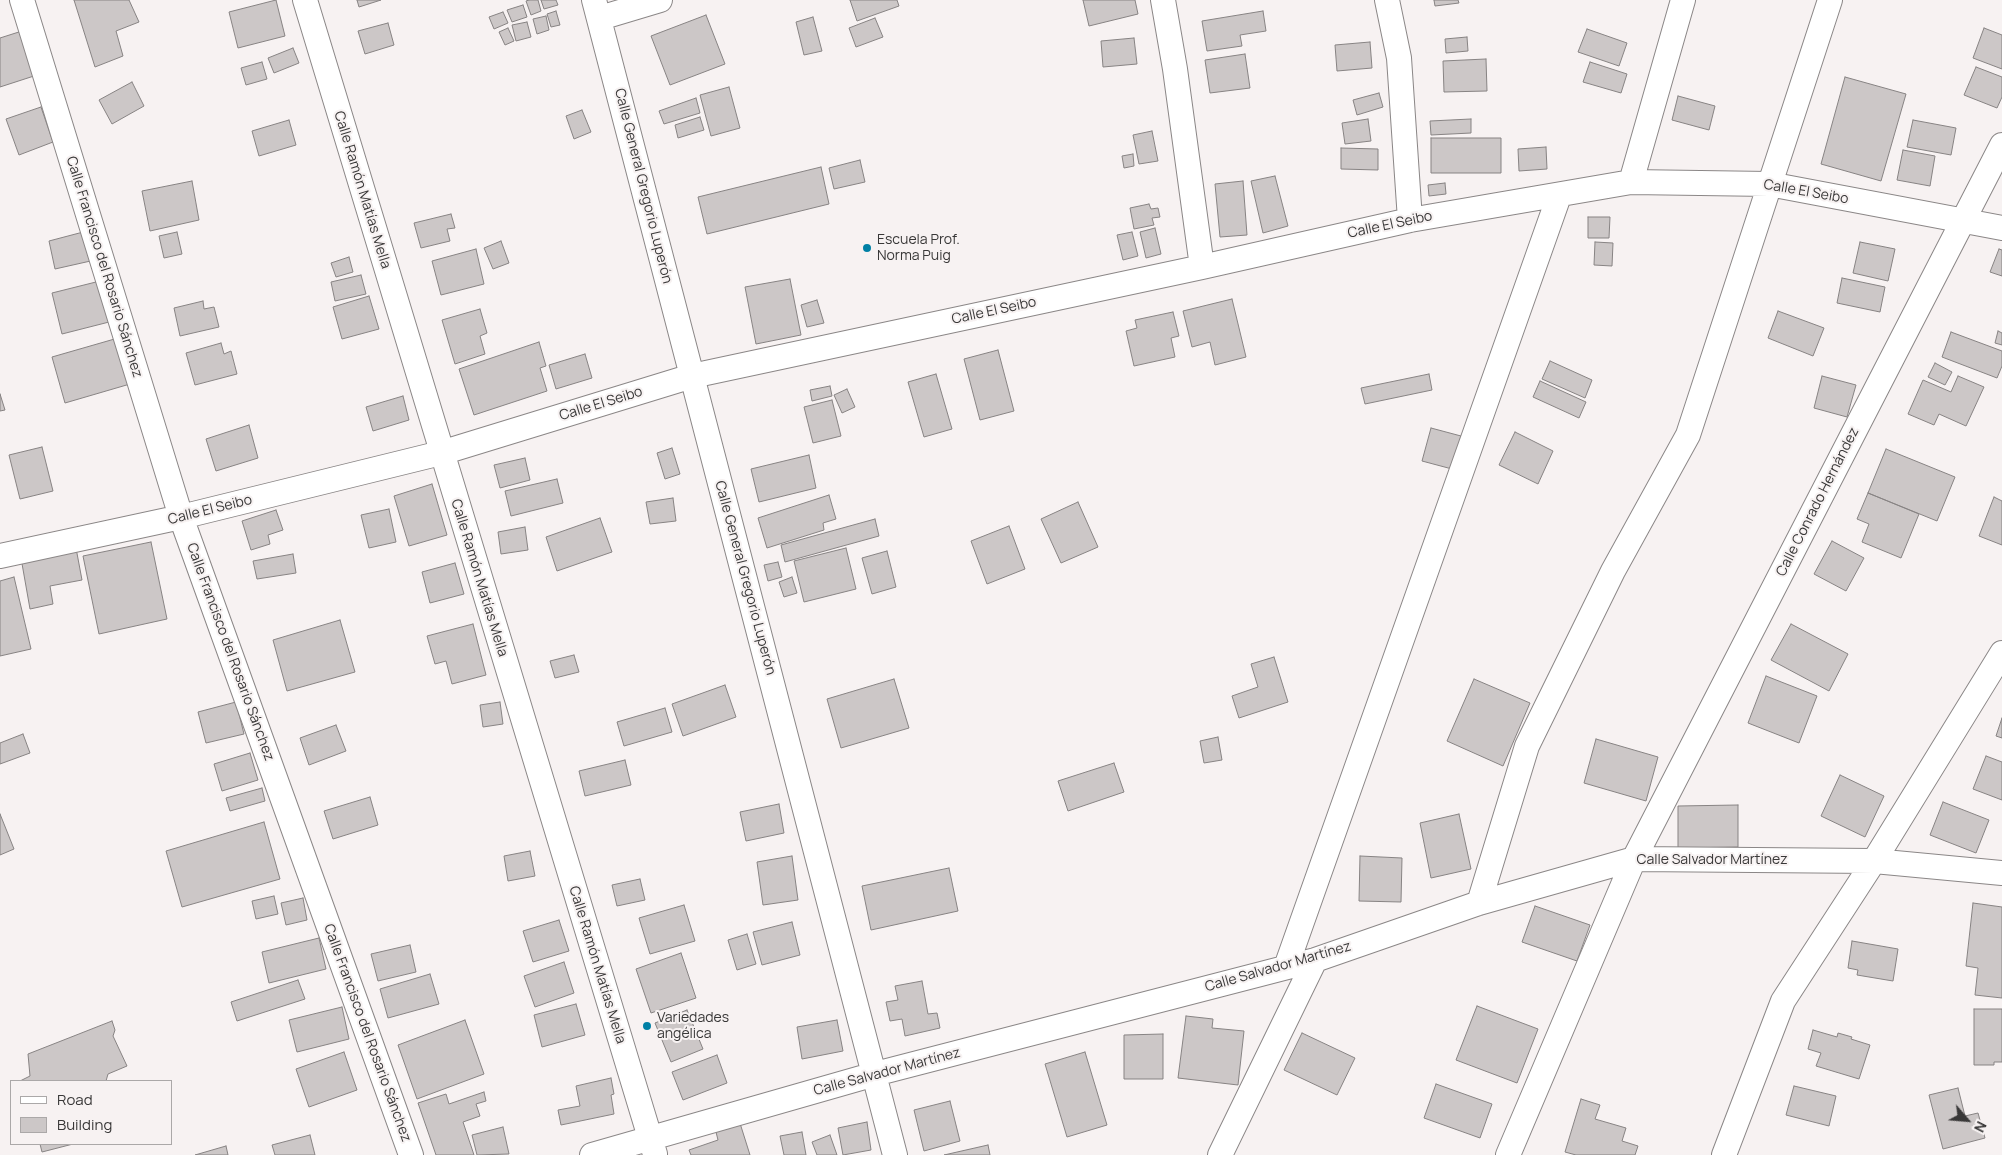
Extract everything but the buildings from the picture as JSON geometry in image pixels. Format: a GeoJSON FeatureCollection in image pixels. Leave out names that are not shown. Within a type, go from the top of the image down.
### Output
{"type":"FeatureCollection","features":[{"type":"Feature","properties":{"kind":"street","name":"Calle Francisco del Rosario Sánchez"},"geometry":{"type":"LineString","coordinates":[[22,0],[181,517],[411,1155]]}},
{"type":"Feature","properties":{"kind":"street","name":"Calle Ramón Matías Mella"},"geometry":{"type":"LineString","coordinates":[[305,0],[653,1147]]}},
{"type":"Feature","properties":{"kind":"street"},"geometry":{"type":"LineString","coordinates":[[597,9],[660,0]]}},
{"type":"Feature","properties":{"kind":"street"},"geometry":{"type":"LineString","coordinates":[[1163,0],[1175,69],[1202,267]]}},
{"type":"Feature","properties":{"kind":"street"},"geometry":{"type":"LineString","coordinates":[[1387,0],[1399,58],[1410,220]]}},
{"type":"Feature","properties":{"kind":"street"},"geometry":{"type":"LineString","coordinates":[[1631,182],[1683,0]]}},
{"type":"Feature","properties":{"kind":"street"},"geometry":{"type":"LineString","coordinates":[[1479,903],[1526,746],[1613,571],[1688,435],[1830,0]]}},
{"type":"Feature","properties":{"kind":"street","name":"Calle General Gregorio Luperón"},"geometry":{"type":"LineString","coordinates":[[597,9],[895,1155]]}},
{"type":"Feature","properties":{"kind":"street","name":"Calle Conrado Hernández"},"geometry":{"type":"LineString","coordinates":[[1508,1155],[1634,859],[2002,145]]}},
{"type":"Feature","properties":{"kind":"street","name":"Calle El Seibo"},"geometry":{"type":"LineString","coordinates":[[0,556],[181,517],[441,453],[692,376],[1202,267],[1410,220],[1559,196],[1631,182],[1769,184],[1962,222],[2002,228]]}},
{"type":"Feature","properties":{"kind":"street"},"geometry":{"type":"LineString","coordinates":[[1286,967],[1559,196]]}},
{"type":"Feature","properties":{"kind":"street"},"geometry":{"type":"LineString","coordinates":[[1724,1155],[1783,1001],[1874,861],[2002,653]]}},
{"type":"Feature","properties":{"kind":"street","name":"Calle Salvador Martínez"},"geometry":{"type":"LineString","coordinates":[[592,1155],[653,1147],[875,1074],[1315,960],[1479,903],[1634,859],[1874,861],[2002,874]]}},
{"type":"Feature","properties":{"kind":"street"},"geometry":{"type":"LineString","coordinates":[[1220,1155],[1315,960]]}},
{"type":"Feature","properties":{"kind":"place","name":"Escuela Prof. Norma Puig"},"geometry":{"type":"Point","coordinates":[867,248]}},
{"type":"Feature","properties":{"kind":"place","name":"Variedades angélica"},"geometry":{"type":"Point","coordinates":[647,1026]}}]}
